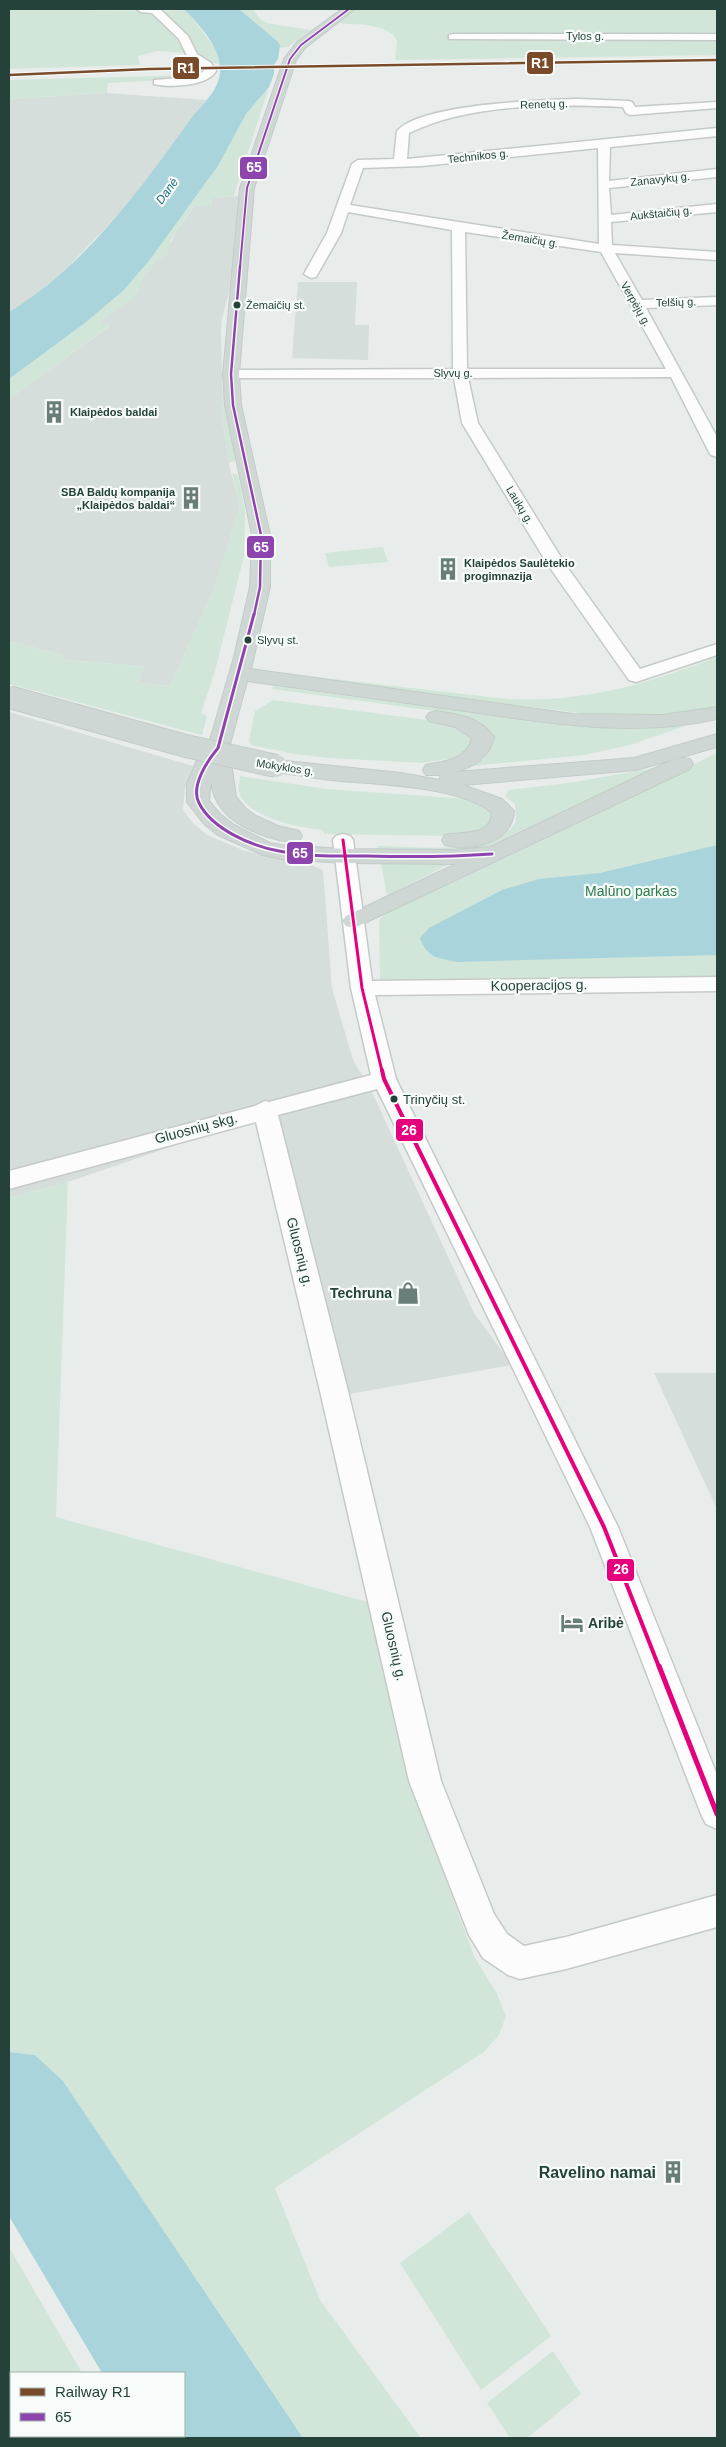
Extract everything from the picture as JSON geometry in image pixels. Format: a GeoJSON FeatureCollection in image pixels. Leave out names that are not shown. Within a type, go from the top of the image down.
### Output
{"type":"FeatureCollection","features":[{"type":"Feature","properties":{"kind":"main road"},"geometry":{"type":"LineString","coordinates":[[350,9],[301,45],[290,59],[247,188],[231,374],[233,404],[261,535],[262,560],[256,610],[238,681],[218,748],[208,760],[198,784],[198,802],[212,819],[226,830],[263,848],[281,852],[476,840],[499,828],[504,820],[503,810],[490,799],[470,792],[384,778]]}},
{"type":"Feature","properties":{"kind":"main road"},"geometry":{"type":"LineString","coordinates":[[238,681],[573,720],[619,722],[674,720],[717,713]]}},
{"type":"Feature","properties":{"kind":"main road"},"geometry":{"type":"LineString","coordinates":[[238,681],[455,720],[472,726],[483,737],[478,751],[470,760],[452,767],[384,778]]}},
{"type":"Feature","properties":{"kind":"main road","name":"Mokyklos g."},"geometry":{"type":"LineString","coordinates":[[9,697],[186,746],[276,766],[384,778],[469,778],[636,764],[677,754],[717,740]]}},
{"type":"Feature","properties":{"kind":"main road","name":"Mokyklos g."},"geometry":{"type":"LineString","coordinates":[[570,769],[659,743],[717,719]]}},
{"type":"Feature","properties":{"kind":"main road"},"geometry":{"type":"LineString","coordinates":[[354,921],[609,800],[717,745]]}},
{"type":"Feature","properties":{"kind":"main road"},"geometry":{"type":"LineString","coordinates":[[344,848],[453,857],[492,854]]}},
{"type":"Feature","properties":{"kind":"street"},"geometry":{"type":"LineString","coordinates":[[141,9],[155,10],[184,38],[192,56],[207,65],[210,71],[202,78],[158,82]]}},
{"type":"Feature","properties":{"kind":"street","name":"Tylos g."},"geometry":{"type":"LineString","coordinates":[[453,37],[717,37]]}},
{"type":"Feature","properties":{"kind":"street","name":"Renetų g."},"geometry":{"type":"LineString","coordinates":[[400,163],[403,131],[416,124],[443,116],[514,105],[613,103],[628,104],[630,111],[717,105]]}},
{"type":"Feature","properties":{"kind":"street"},"geometry":{"type":"LineString","coordinates":[[630,111],[627,117],[631,141]]}},
{"type":"Feature","properties":{"kind":"street","name":"Technikos g."},"geometry":{"type":"LineString","coordinates":[[310,274],[334,233],[358,164],[400,163],[717,132]]}},
{"type":"Feature","properties":{"kind":"street","name":"Verpėjų g."},"geometry":{"type":"LineString","coordinates":[[604,143],[603,185],[606,249],[676,373],[717,452]]}},
{"type":"Feature","properties":{"kind":"street","name":"Zanavykų g."},"geometry":{"type":"LineString","coordinates":[[603,185],[717,173]]}},
{"type":"Feature","properties":{"kind":"street","name":"Žemaičių g."},"geometry":{"type":"LineString","coordinates":[[344,208],[606,249],[717,256]]}},
{"type":"Feature","properties":{"kind":"street","name":"Aukštaičių g."},"geometry":{"type":"LineString","coordinates":[[605,219],[717,208]]}},
{"type":"Feature","properties":{"kind":"street","name":"Laukų g."},"geometry":{"type":"LineString","coordinates":[[459,227],[460,373],[470,423],[557,565],[636,676],[717,649]]}},
{"type":"Feature","properties":{"kind":"street","name":"Telšių g."},"geometry":{"type":"LineString","coordinates":[[636,304],[717,301]]}},
{"type":"Feature","properties":{"kind":"street","name":"Slyvų g."},"geometry":{"type":"LineString","coordinates":[[231,374],[676,373]]}},
{"type":"Feature","properties":{"kind":"street"},"geometry":{"type":"LineString","coordinates":[[700,420],[717,419]]}},
{"type":"Feature","properties":{"kind":"street"},"geometry":{"type":"LineString","coordinates":[[344,848],[362,988],[384,1079],[604,1527],[717,1814]]}},
{"type":"Feature","properties":{"kind":"street","name":"Kooperacijos g."},"geometry":{"type":"LineString","coordinates":[[362,988],[717,984]]}},
{"type":"Feature","properties":{"kind":"street","name":"Gluosnių skg."},"geometry":{"type":"LineString","coordinates":[[9,1180],[265,1109],[384,1079]]}},
{"type":"Feature","properties":{"kind":"street","name":"Gluosnių g."},"geometry":{"type":"LineString","coordinates":[[265,1109],[341,1420],[425,1781],[481,1924],[495,1946],[520,1963],[566,1953],[717,1910]]}},
{"type":"Feature","properties":{"kind":"shaded area"},"geometry":{"type":"Polygon","coordinates":[[[107,93],[206,100],[135,197],[66,269],[33,297],[9,312],[9,99],[107,93]]]}},
{"type":"Feature","properties":{"kind":"shaded area"},"geometry":{"type":"Polygon","coordinates":[[[238,196],[233,277],[222,319],[221,332],[223,423],[230,469],[240,506],[214,589],[170,686],[139,683],[144,666],[61,660],[63,655],[9,641],[9,399],[110,326],[99,323],[135,295],[145,273],[172,241],[176,231],[195,206],[211,206],[212,198],[238,196]]]}},
{"type":"Feature","properties":{"kind":"shaded area"},"geometry":{"type":"Polygon","coordinates":[[[298,282],[357,282],[355,325],[369,325],[368,360],[292,358],[298,282]]]}},
{"type":"Feature","properties":{"kind":"shaded area"},"geometry":{"type":"Polygon","coordinates":[[[9,712],[193,766],[185,789],[183,810],[193,823],[207,835],[245,851],[309,864],[323,870],[332,988],[353,1060],[372,1092],[474,1313],[512,1365],[322,1399],[258,1117],[68,1182],[9,1198],[9,712]]]}},
{"type":"Feature","properties":{"kind":"shaded area"},"geometry":{"type":"Polygon","coordinates":[[[654,1373],[717,1373],[717,1509],[654,1373]]]}},
{"type":"Feature","properties":{"kind":"green space"},"geometry":{"type":"Polygon","coordinates":[[[9,9],[147,11],[172,31],[185,53],[157,51],[138,56],[140,65],[9,69],[9,9]]]}},
{"type":"Feature","properties":{"kind":"green space"},"geometry":{"type":"Polygon","coordinates":[[[239,9],[253,9],[260,19],[267,23],[311,30],[288,47],[278,48],[239,9]]]}},
{"type":"Feature","properties":{"kind":"green space"},"geometry":{"type":"Polygon","coordinates":[[[356,9],[717,9],[717,55],[395,60],[397,41],[387,30],[379,27],[336,23],[356,9]]]}},
{"type":"Feature","properties":{"kind":"green space"},"geometry":{"type":"Polygon","coordinates":[[[186,10],[215,48],[220,64],[201,58],[193,52],[160,11],[186,10]]]}},
{"type":"Feature","properties":{"kind":"green space"},"geometry":{"type":"Polygon","coordinates":[[[198,76],[187,79],[108,83],[107,93],[9,99],[9,80],[198,76]]]}},
{"type":"Feature","properties":{"kind":"green space"},"geometry":{"type":"Polygon","coordinates":[[[269,87],[234,196],[238,196],[212,198],[211,206],[195,206],[173,235],[168,248],[168,255],[153,262],[152,270],[145,273],[136,295],[99,323],[111,325],[9,399],[9,379],[85,323],[124,290],[148,262],[218,166],[246,114],[269,87]]]}},
{"type":"Feature","properties":{"kind":"green space"},"geometry":{"type":"Polygon","coordinates":[[[222,389],[237,460],[229,463],[223,423],[222,389]]]}},
{"type":"Feature","properties":{"kind":"green space"},"geometry":{"type":"Polygon","coordinates":[[[232,473],[238,475],[245,511],[244,556],[215,671],[201,713],[207,716],[202,735],[9,684],[9,641],[63,655],[61,660],[144,666],[139,683],[170,686],[214,589],[240,506],[232,473]]]}},
{"type":"Feature","properties":{"kind":"green space"},"geometry":{"type":"Polygon","coordinates":[[[383,547],[388,562],[329,567],[325,553],[383,547]]]}},
{"type":"Feature","properties":{"kind":"green space"},"geometry":{"type":"Polygon","coordinates":[[[717,657],[717,705],[698,712],[612,717],[292,677],[290,674],[507,699],[562,698],[614,690],[665,676],[717,657]]]}},
{"type":"Feature","properties":{"kind":"green space"},"geometry":{"type":"Polygon","coordinates":[[[273,686],[572,726],[685,726],[630,745],[585,755],[473,766],[484,759],[493,744],[488,733],[480,724],[464,716],[272,689],[273,686]]]}},
{"type":"Feature","properties":{"kind":"green space"},"geometry":{"type":"Polygon","coordinates":[[[273,700],[451,723],[468,730],[474,741],[473,747],[460,757],[422,763],[329,758],[294,754],[251,745],[249,740],[255,711],[273,700]]]}},
{"type":"Feature","properties":{"kind":"green space","name":"Malūno parkas"},"geometry":{"type":"Polygon","coordinates":[[[717,753],[717,977],[380,980],[379,920],[385,914],[717,753]]]}},
{"type":"Feature","properties":{"kind":"green space"},"geometry":{"type":"Polygon","coordinates":[[[654,768],[485,848],[472,850],[378,850],[378,846],[432,848],[472,845],[490,841],[505,833],[516,822],[515,804],[505,796],[509,790],[575,782],[654,768]]]}},
{"type":"Feature","properties":{"kind":"green space"},"geometry":{"type":"Polygon","coordinates":[[[240,776],[326,789],[469,799],[496,811],[495,820],[480,834],[449,836],[324,834],[323,830],[288,824],[252,809],[239,792],[240,776]]]}},
{"type":"Feature","properties":{"kind":"green space"},"geometry":{"type":"Polygon","coordinates":[[[381,863],[451,863],[387,896],[381,863]]]}},
{"type":"Feature","properties":{"kind":"green space"},"geometry":{"type":"Polygon","coordinates":[[[68,1182],[56,1517],[371,1603],[412,1788],[474,1956],[497,1994],[506,2016],[499,2035],[484,2052],[275,2188],[320,2300],[421,2438],[303,2438],[63,2081],[35,2055],[9,2052],[9,1198],[68,1182]]]}},
{"type":"Feature","properties":{"kind":"green space"},"geometry":{"type":"Polygon","coordinates":[[[469,2212],[551,2336],[481,2390],[400,2263],[469,2212]]]}},
{"type":"Feature","properties":{"kind":"green space"},"geometry":{"type":"Polygon","coordinates":[[[9,2247],[81,2372],[10,2372],[10,2382],[9,2247]]]}},
{"type":"Feature","properties":{"kind":"green space"},"geometry":{"type":"Polygon","coordinates":[[[553,2351],[581,2394],[527,2438],[510,2438],[487,2403],[553,2351]]]}},
{"type":"Feature","properties":{"kind":"water","name":"Danė"},"geometry":{"type":"Polygon","coordinates":[[[184,9],[239,9],[277,41],[280,45],[278,59],[274,65],[274,74],[269,87],[246,114],[218,166],[148,262],[124,290],[85,323],[9,379],[9,312],[62,273],[109,225],[208,98],[219,80],[220,64],[214,46],[184,9]]]}},
{"type":"Feature","properties":{"kind":"water"},"geometry":{"type":"Polygon","coordinates":[[[717,845],[717,955],[456,962],[430,954],[420,938],[429,928],[502,890],[539,879],[600,873],[717,845]]]}},
{"type":"Feature","properties":{"kind":"water"},"geometry":{"type":"Polygon","coordinates":[[[9,2052],[35,2055],[63,2081],[303,2438],[140,2438],[185,2437],[185,2372],[101,2372],[9,2216],[9,2052]]]}},
{"type":"Feature","properties":{"kind":"rail line","name":"R1"},"geometry":{"type":"LineString","coordinates":[[9,75],[149,69],[717,60]]}},
{"type":"Feature","properties":{"kind":"transit line","name":"65"},"geometry":{"type":"LineString","coordinates":[[349,9],[301,45],[290,59],[247,188],[231,374],[233,405],[261,535],[260,587],[244,657],[218,748],[208,760],[198,784],[198,802],[212,819],[226,830],[263,848],[281,852],[345,856],[453,857],[492,854]]}},
{"type":"Feature","properties":{"kind":"transit line","name":"26"},"geometry":{"type":"LineString","coordinates":[[343,840],[362,988],[384,1079],[604,1527],[717,1814]]}},
{"type":"Feature","properties":{"kind":"place","name":"Žemaičių st."},"geometry":{"type":"Point","coordinates":[237,305]}},
{"type":"Feature","properties":{"kind":"place","name":"Klaipėdos baldai"},"geometry":{"type":"Point","coordinates":[54,412]}},
{"type":"Feature","properties":{"kind":"place","name":"SBA Baldų kompanija „Klaipėdos baldai“"},"geometry":{"type":"Point","coordinates":[191,498]}},
{"type":"Feature","properties":{"kind":"place","name":"Klaipėdos Saulėtekio progimnazija"},"geometry":{"type":"Point","coordinates":[448,569]}},
{"type":"Feature","properties":{"kind":"place","name":"Slyvų st."},"geometry":{"type":"Point","coordinates":[248,640]}},
{"type":"Feature","properties":{"kind":"place","name":"Trinyčių st."},"geometry":{"type":"Point","coordinates":[394,1099]}},
{"type":"Feature","properties":{"kind":"place","name":"Techruna"},"geometry":{"type":"Point","coordinates":[408,1293]}},
{"type":"Feature","properties":{"kind":"place","name":"Aribė"},"geometry":{"type":"Point","coordinates":[572,1623]}},
{"type":"Feature","properties":{"kind":"place","name":"Ravelino namai"},"geometry":{"type":"Point","coordinates":[673,2172]}}]}
